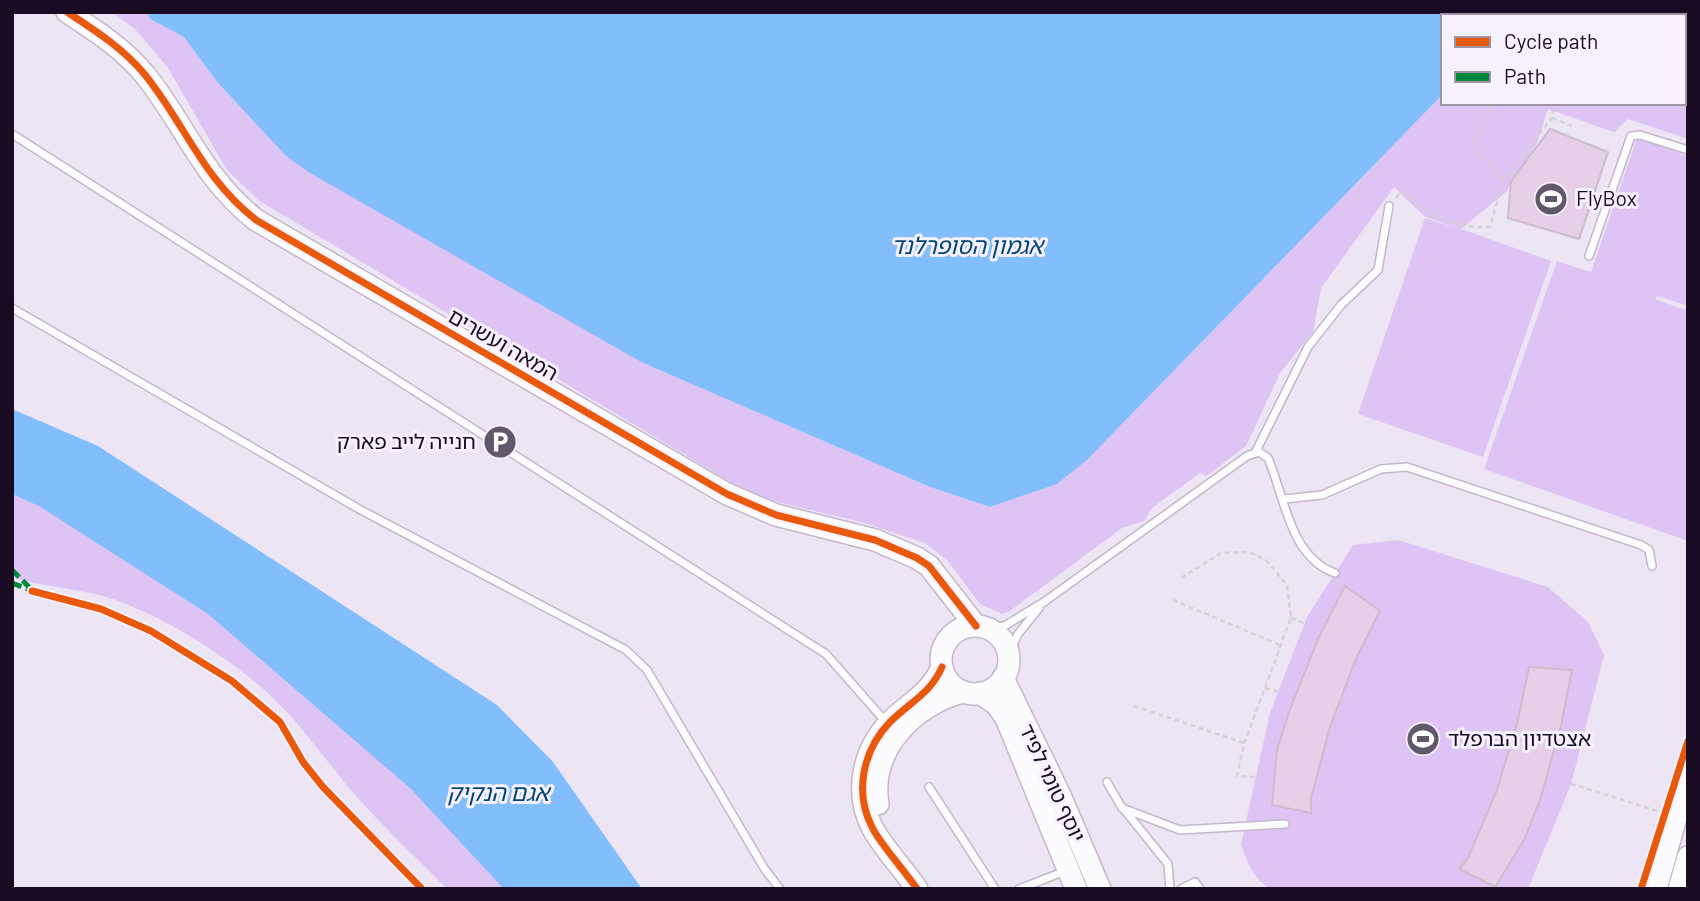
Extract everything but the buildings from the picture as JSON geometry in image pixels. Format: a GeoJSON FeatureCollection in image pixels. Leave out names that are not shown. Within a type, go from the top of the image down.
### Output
{"type":"FeatureCollection","features":[{"type":"Feature","properties":{"kind":"street","name":"המאה ועשרים"},"geometry":{"type":"LineString","coordinates":[[67,12],[108,40],[133,62],[159,94],[214,180],[256,220],[727,494],[776,514],[886,544],[917,558],[942,580],[983,628]]}},
{"type":"Feature","properties":{"kind":"street"},"geometry":{"type":"LineString","coordinates":[[942,580],[952,619],[950,637]]}},
{"type":"Feature","properties":{"kind":"street"},"geometry":{"type":"LineString","coordinates":[[895,855],[882,824],[876,796],[881,763],[889,745],[912,718],[927,706],[993,688],[1003,678],[1008,656],[999,636],[983,628],[957,631],[950,637],[944,646],[942,667],[933,685],[888,724],[868,756],[862,800],[873,830],[895,855],[917,889]]}},
{"type":"Feature","properties":{"kind":"street"},"geometry":{"type":"LineString","coordinates":[[942,667],[949,682],[971,692]]}},
{"type":"Feature","properties":{"kind":"street","name":"יוסף טומי לפיד"},"geometry":{"type":"LineString","coordinates":[[1003,678],[1060,795],[1100,889]]}},
{"type":"Feature","properties":{"kind":"street","name":"יוסף טומי לפיד"},"geometry":{"type":"LineString","coordinates":[[971,692],[996,704],[1006,718],[1072,879]]}},
{"type":"Feature","properties":{"kind":"street"},"geometry":{"type":"LineString","coordinates":[[1656,889],[1688,775]]}},
{"type":"Feature","properties":{"kind":"street"},"geometry":{"type":"LineString","coordinates":[[1679,889],[1688,857]]}},
{"type":"Feature","properties":{"kind":"lane"},"geometry":{"type":"LineString","coordinates":[[12,134],[825,654],[888,724]]}},
{"type":"Feature","properties":{"kind":"lane"},"geometry":{"type":"LineString","coordinates":[[1589,256],[1631,136],[1640,135],[1688,150]]}},
{"type":"Feature","properties":{"kind":"lane"},"geometry":{"type":"LineString","coordinates":[[983,628],[1006,625],[1044,602],[1255,453],[1308,347],[1341,305],[1378,270],[1389,206]]}},
{"type":"Feature","properties":{"kind":"lane"},"geometry":{"type":"LineString","coordinates":[[12,308],[359,509],[626,650],[647,670],[764,868],[780,889]]}},
{"type":"Feature","properties":{"kind":"lane"},"geometry":{"type":"LineString","coordinates":[[1255,453],[1265,453],[1268,458],[1305,552],[1321,568],[1335,572]]}},
{"type":"Feature","properties":{"kind":"lane"},"geometry":{"type":"LineString","coordinates":[[1284,499],[1322,495],[1381,469],[1408,467],[1641,545],[1649,550],[1652,566]]}},
{"type":"Feature","properties":{"kind":"lane"},"geometry":{"type":"LineString","coordinates":[[1008,656],[1018,634],[1044,602]]}},
{"type":"Feature","properties":{"kind":"lane"},"geometry":{"type":"LineString","coordinates":[[1107,782],[1122,808],[1168,864],[1170,889]]}},
{"type":"Feature","properties":{"kind":"lane"},"geometry":{"type":"LineString","coordinates":[[929,787],[995,889]]}},
{"type":"Feature","properties":{"kind":"lane"},"geometry":{"type":"LineString","coordinates":[[1122,808],[1180,830],[1285,824]]}},
{"type":"Feature","properties":{"kind":"lane"},"geometry":{"type":"LineString","coordinates":[[1019,889],[1072,879]]}},
{"type":"Feature","properties":{"kind":"lane"},"geometry":{"type":"LineString","coordinates":[[1181,889],[1195,882],[1200,889]]}},
{"type":"Feature","properties":{"kind":"path"},"geometry":{"type":"LineString","coordinates":[[1493,105],[1476,135],[1476,145],[1479,157],[1504,179]]}},
{"type":"Feature","properties":{"kind":"path"},"geometry":{"type":"LineString","coordinates":[[1389,206],[1401,192],[1428,212],[1466,228],[1490,227],[1504,179],[1552,118],[1554,105]]}},
{"type":"Feature","properties":{"kind":"path"},"geometry":{"type":"LineString","coordinates":[[1552,118],[1572,126]]}},
{"type":"Feature","properties":{"kind":"path"},"geometry":{"type":"LineString","coordinates":[[1181,578],[1221,553],[1249,552],[1266,560],[1287,584],[1291,618],[1244,744],[1237,776],[1255,777]]}},
{"type":"Feature","properties":{"kind":"path"},"geometry":{"type":"LineString","coordinates":[[1173,600],[1281,645]]}},
{"type":"Feature","properties":{"kind":"path"},"geometry":{"type":"LineString","coordinates":[[1291,618],[1304,623]]}},
{"type":"Feature","properties":{"kind":"path"},"geometry":{"type":"LineString","coordinates":[[1265,688],[1278,692]]}},
{"type":"Feature","properties":{"kind":"path"},"geometry":{"type":"LineString","coordinates":[[1134,706],[1244,744]]}},
{"type":"Feature","properties":{"kind":"path"},"geometry":{"type":"LineString","coordinates":[[1571,784],[1667,814]]}},
{"type":"Feature","properties":{"kind":"path"},"geometry":{"type":"LineString","coordinates":[[1663,826],[1667,814],[1680,799]]}},
{"type":"Feature","properties":{"kind":"shaded area"},"geometry":{"type":"Polygon","coordinates":[[[112,12],[147,12],[150,19],[184,37],[218,83],[286,156],[641,362],[930,487],[990,507],[1057,484],[1086,461],[1441,96],[1441,105],[1686,105],[1686,14],[1522,14],[1524,12],[1688,12],[1688,139],[1628,119],[1614,132],[1548,109],[1537,143],[1506,192],[1461,229],[1551,261],[1483,457],[1358,414],[1425,218],[1459,229],[1424,216],[1394,187],[1321,288],[1313,332],[1280,373],[1246,446],[1206,476],[1200,473],[1152,508],[1144,521],[1122,528],[1010,611],[1002,614],[981,605],[947,560],[925,543],[861,522],[773,501],[732,483],[258,200],[227,170],[168,68],[135,29],[112,12]]]}},
{"type":"Feature","properties":{"kind":"shaded area"},"geometry":{"type":"Polygon","coordinates":[[[1637,138],[1688,156],[1688,306],[1657,296],[1655,299],[1688,311],[1688,541],[1484,469],[1557,261],[1591,272],[1637,138]]]}},
{"type":"Feature","properties":{"kind":"shaded area"},"geometry":{"type":"Polygon","coordinates":[[[12,491],[160,568],[532,889],[447,889],[368,809],[278,703],[225,659],[183,632],[121,602],[12,577],[12,491]]]}},
{"type":"Feature","properties":{"kind":"shaded area","name":"אצטדיון הברפלד"},"geometry":{"type":"Polygon","coordinates":[[[1398,540],[1548,587],[1588,622],[1604,655],[1571,784],[1528,889],[1270,889],[1255,875],[1245,857],[1241,844],[1270,713],[1307,617],[1353,545],[1398,540]]]}},
{"type":"Feature","properties":{"kind":"water","name":"אגמון הסופרלנד"},"geometry":{"type":"Polygon","coordinates":[[[147,12],[1524,12],[1441,14],[1441,96],[1086,461],[1057,484],[990,507],[930,487],[641,362],[310,173],[286,156],[218,83],[184,37],[150,19],[147,12]]]}},
{"type":"Feature","properties":{"kind":"water","name":"אגם הנקיק"},"geometry":{"type":"Polygon","coordinates":[[[12,409],[98,446],[497,705],[553,762],[642,889],[504,889],[410,788],[208,614],[39,506],[12,494],[12,409]]]}},
{"type":"Feature","properties":{"kind":"marked path"},"geometry":{"type":"LineString","coordinates":[[12,570],[30,588]]}},
{"type":"Feature","properties":{"kind":"marked path"},"geometry":{"type":"LineString","coordinates":[[12,583],[35,592]]}},
{"type":"Feature","properties":{"kind":"cycle path"},"geometry":{"type":"LineString","coordinates":[[67,12],[109,41],[137,66],[160,95],[208,169],[237,204],[256,220],[727,494],[776,515],[875,540],[917,558],[929,566],[976,626]]}},
{"type":"Feature","properties":{"kind":"cycle path"},"geometry":{"type":"LineString","coordinates":[[32,591],[101,609],[151,631],[232,681],[280,722],[303,762],[323,787],[422,889]]}},
{"type":"Feature","properties":{"kind":"cycle path"},"geometry":{"type":"LineString","coordinates":[[917,889],[881,841],[866,814],[863,800],[864,772],[873,745],[881,733],[926,691],[942,667]]}},
{"type":"Feature","properties":{"kind":"cycle path"},"geometry":{"type":"LineString","coordinates":[[1641,889],[1688,741]]}},
{"type":"Feature","properties":{"kind":"place","name":"FlyBox"},"geometry":{"type":"Point","coordinates":[1551,199]}},
{"type":"Feature","properties":{"kind":"place","name":"חנייה לייב פארק"},"geometry":{"type":"Point","coordinates":[500,442]}},
{"type":"Feature","properties":{"kind":"place","name":"אצטדיון הברפלד"},"geometry":{"type":"Point","coordinates":[1423,739]}}]}
